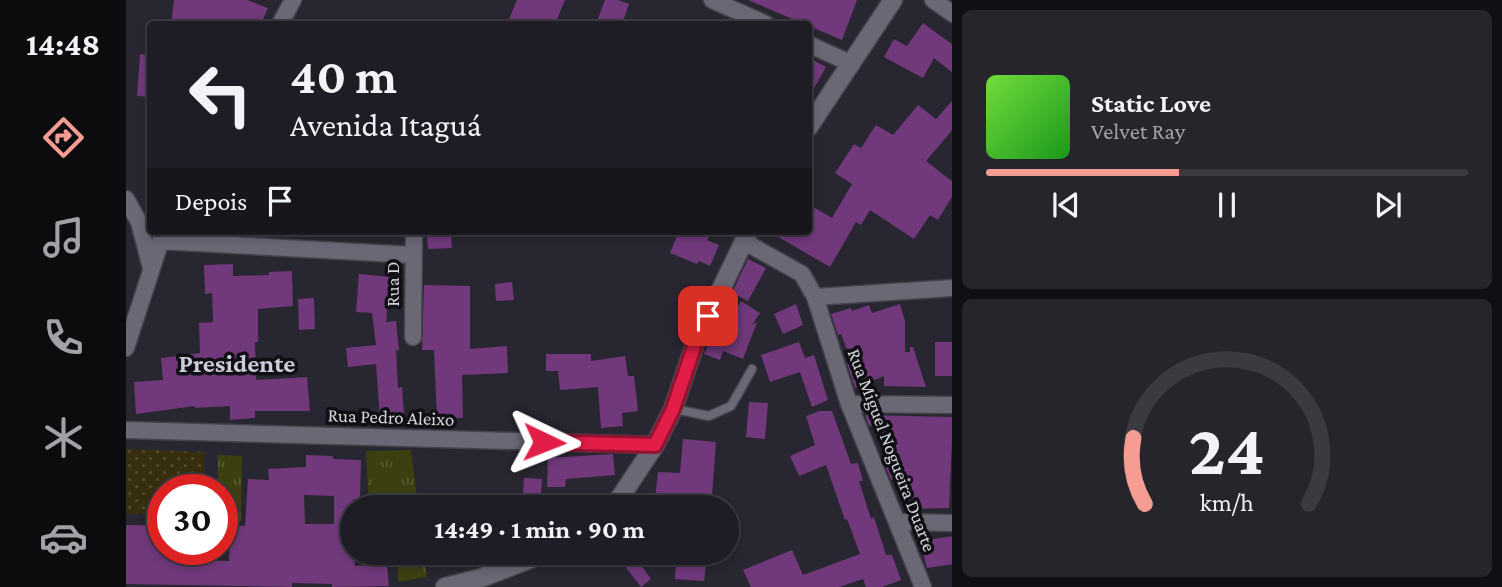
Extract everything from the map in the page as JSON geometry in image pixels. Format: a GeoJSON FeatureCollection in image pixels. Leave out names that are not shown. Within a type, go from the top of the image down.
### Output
{"type":"FeatureCollection","features":[{"type":"Feature","properties":{"kind":"street"},"geometry":{"type":"LineString","coordinates":[[282,21],[293,0]]}},
{"type":"Feature","properties":{"kind":"street"},"geometry":{"type":"LineString","coordinates":[[712,0],[759,21]]}},
{"type":"Feature","properties":{"kind":"street"},"geometry":{"type":"LineString","coordinates":[[812,122],[892,0]]}},
{"type":"Feature","properties":{"kind":"street"},"geometry":{"type":"LineString","coordinates":[[933,0],[952,13]]}},
{"type":"Feature","properties":{"kind":"street"},"geometry":{"type":"LineString","coordinates":[[812,46],[852,64]]}},
{"type":"Feature","properties":{"kind":"street"},"geometry":{"type":"LineString","coordinates":[[126,199],[139,222],[151,268]]}},
{"type":"Feature","properties":{"kind":"street","name":"Rua D"},"geometry":{"type":"LineString","coordinates":[[413,337],[414,235]]}},
{"type":"Feature","properties":{"kind":"street"},"geometry":{"type":"LineString","coordinates":[[126,348],[162,236],[414,255]]}},
{"type":"Feature","properties":{"kind":"street"},"geometry":{"type":"LineString","coordinates":[[622,495],[655,445],[673,409],[696,341],[746,236]]}},
{"type":"Feature","properties":{"kind":"street","name":"Rua Miguel Nogueira Duarte"},"geometry":{"type":"LineString","coordinates":[[746,236],[802,274],[815,298],[849,404],[923,587]]}},
{"type":"Feature","properties":{"kind":"street"},"geometry":{"type":"LineString","coordinates":[[815,298],[952,288]]}},
{"type":"Feature","properties":{"kind":"street"},"geometry":{"type":"LineString","coordinates":[[849,404],[952,405]]}},
{"type":"Feature","properties":{"kind":"street","name":"Rua Pedro Aleixo"},"geometry":{"type":"LineString","coordinates":[[126,430],[655,445]]}},
{"type":"Feature","properties":{"kind":"street"},"geometry":{"type":"LineString","coordinates":[[897,522],[952,523]]}},
{"type":"Feature","properties":{"kind":"street"},"geometry":{"type":"LineString","coordinates":[[447,587],[515,565]]}},
{"type":"Feature","properties":{"kind":"lane"},"geometry":{"type":"LineString","coordinates":[[673,409],[709,416],[731,405],[752,369]]}},
{"type":"Feature","properties":{"kind":"green space"},"geometry":{"type":"Polygon","coordinates":[[[411,450],[417,495],[368,495],[366,451],[411,450]]]}},
{"type":"Feature","properties":{"kind":"green space"},"geometry":{"type":"Polygon","coordinates":[[[218,455],[242,456],[241,522],[238,522],[238,474],[218,474],[218,455]]]}},
{"type":"Feature","properties":{"kind":"green space"},"geometry":{"type":"Polygon","coordinates":[[[397,565],[426,565],[427,577],[398,582],[397,565]]]}},
{"type":"Feature","properties":{"kind":"sand"},"geometry":{"type":"Polygon","coordinates":[[[126,449],[205,452],[204,474],[147,474],[147,514],[126,513],[126,449]]]}},
{"type":"Feature","properties":{"kind":"building"},"geometry":{"type":"Polygon","coordinates":[[[174,0],[247,0],[268,8],[262,21],[171,21],[174,0]]]}},
{"type":"Feature","properties":{"kind":"building"},"geometry":{"type":"Polygon","coordinates":[[[517,0],[565,0],[556,21],[508,21],[517,0]]]}},
{"type":"Feature","properties":{"kind":"building"},"geometry":{"type":"Polygon","coordinates":[[[605,0],[618,0],[629,4],[623,21],[597,21],[605,0]]]}},
{"type":"Feature","properties":{"kind":"building"},"geometry":{"type":"Polygon","coordinates":[[[748,0],[857,0],[842,40],[812,27],[812,21],[797,21],[748,0]]]}},
{"type":"Feature","properties":{"kind":"building"},"geometry":{"type":"Polygon","coordinates":[[[923,23],[952,44],[952,72],[934,58],[923,78],[884,57],[894,39],[907,46],[923,23]]]}},
{"type":"Feature","properties":{"kind":"building"},"geometry":{"type":"Polygon","coordinates":[[[140,54],[147,55],[147,97],[137,96],[140,54]]]}},
{"type":"Feature","properties":{"kind":"building"},"geometry":{"type":"Polygon","coordinates":[[[812,59],[826,67],[812,92],[812,59]]]}},
{"type":"Feature","properties":{"kind":"building"},"geometry":{"type":"Polygon","coordinates":[[[952,101],[952,130],[926,161],[952,181],[952,197],[938,220],[930,215],[914,239],[870,210],[861,225],[856,222],[830,267],[775,235],[812,235],[812,206],[832,218],[852,184],[835,173],[854,144],[861,148],[876,125],[893,135],[918,105],[936,119],[952,101]]]}},
{"type":"Feature","properties":{"kind":"building"},"geometry":{"type":"Polygon","coordinates":[[[427,235],[451,235],[452,248],[428,249],[427,235]]]}},
{"type":"Feature","properties":{"kind":"building"},"geometry":{"type":"Polygon","coordinates":[[[677,235],[709,235],[707,240],[719,245],[710,266],[699,261],[697,264],[670,253],[677,235]]]}},
{"type":"Feature","properties":{"kind":"building"},"geometry":{"type":"Polygon","coordinates":[[[748,259],[766,268],[748,301],[732,293],[748,259]]]}},
{"type":"Feature","properties":{"kind":"building"},"geometry":{"type":"Polygon","coordinates":[[[233,264],[233,276],[292,271],[293,306],[258,309],[256,380],[307,377],[310,411],[255,411],[255,418],[230,420],[230,406],[195,406],[136,414],[134,382],[163,380],[161,358],[200,353],[199,323],[213,322],[212,293],[205,294],[204,265],[233,264]]]}},
{"type":"Feature","properties":{"kind":"building"},"geometry":{"type":"Polygon","coordinates":[[[359,274],[390,277],[386,322],[396,321],[399,350],[396,350],[398,388],[402,387],[404,417],[380,419],[376,364],[348,367],[346,348],[376,345],[372,313],[356,312],[359,274]]]}},
{"type":"Feature","properties":{"kind":"building"},"geometry":{"type":"Polygon","coordinates":[[[512,282],[514,300],[496,301],[495,284],[512,282]]]}},
{"type":"Feature","properties":{"kind":"building"},"geometry":{"type":"Polygon","coordinates":[[[424,285],[470,286],[470,349],[507,346],[508,373],[462,375],[463,418],[437,418],[434,350],[422,350],[424,285]]]}},
{"type":"Feature","properties":{"kind":"building"},"geometry":{"type":"Polygon","coordinates":[[[314,298],[315,329],[299,330],[298,299],[314,298]]]}},
{"type":"Feature","properties":{"kind":"building"},"geometry":{"type":"Polygon","coordinates":[[[741,301],[760,313],[752,325],[757,322],[743,359],[723,351],[720,360],[704,354],[720,317],[729,321],[741,301]]]}},
{"type":"Feature","properties":{"kind":"building"},"geometry":{"type":"Polygon","coordinates":[[[796,304],[803,325],[783,334],[774,314],[796,304]]]}},
{"type":"Feature","properties":{"kind":"building"},"geometry":{"type":"Polygon","coordinates":[[[900,304],[905,321],[905,352],[910,352],[910,347],[913,347],[926,387],[884,386],[884,376],[855,388],[847,364],[852,362],[831,314],[869,305],[872,313],[900,304]]]}},
{"type":"Feature","properties":{"kind":"building"},"geometry":{"type":"Polygon","coordinates":[[[799,342],[805,358],[814,355],[828,400],[812,407],[800,372],[770,382],[761,355],[799,342]]]}},
{"type":"Feature","properties":{"kind":"building"},"geometry":{"type":"Polygon","coordinates":[[[935,342],[952,342],[952,376],[935,376],[935,342]]]}},
{"type":"Feature","properties":{"kind":"building"},"geometry":{"type":"Polygon","coordinates":[[[546,354],[591,354],[591,361],[625,356],[628,376],[634,376],[638,411],[622,413],[623,426],[601,428],[598,387],[560,390],[558,371],[546,371],[546,354]]]}},
{"type":"Feature","properties":{"kind":"building"},"geometry":{"type":"Polygon","coordinates":[[[749,402],[768,403],[765,439],[746,437],[749,402]]]}},
{"type":"Feature","properties":{"kind":"building"},"geometry":{"type":"Polygon","coordinates":[[[820,411],[832,411],[851,464],[858,463],[863,481],[859,481],[871,519],[874,517],[886,555],[892,555],[901,580],[882,587],[866,587],[863,579],[839,587],[751,587],[743,570],[792,550],[803,575],[860,554],[826,465],[799,476],[790,456],[815,445],[806,416],[820,411]]]}},
{"type":"Feature","properties":{"kind":"building"},"geometry":{"type":"Polygon","coordinates":[[[865,415],[952,417],[949,508],[908,509],[908,488],[897,488],[897,479],[891,480],[885,465],[884,440],[880,440],[880,426],[869,426],[865,415]]]}},
{"type":"Feature","properties":{"kind":"building"},"geometry":{"type":"Polygon","coordinates":[[[683,439],[716,442],[712,495],[655,495],[658,472],[680,473],[683,439]]]}},
{"type":"Feature","properties":{"kind":"building"},"geometry":{"type":"Polygon","coordinates":[[[613,454],[615,475],[566,479],[565,487],[547,487],[548,458],[613,454]]]}},
{"type":"Feature","properties":{"kind":"building"},"geometry":{"type":"Polygon","coordinates":[[[306,455],[361,460],[360,495],[340,495],[340,565],[387,565],[389,586],[332,587],[332,584],[292,583],[292,587],[126,584],[126,525],[147,526],[147,565],[238,565],[238,526],[245,526],[248,479],[269,480],[268,469],[306,467],[306,455]],[[304,495],[305,524],[334,524],[334,496],[304,495]]]}},
{"type":"Feature","properties":{"kind":"building"},"geometry":{"type":"Polygon","coordinates":[[[524,478],[542,479],[541,495],[523,495],[524,478]]]}},
{"type":"Feature","properties":{"kind":"building"},"geometry":{"type":"Polygon","coordinates":[[[952,536],[952,564],[927,568],[920,541],[952,536]]]}},
{"type":"Feature","properties":{"kind":"building"},"geometry":{"type":"Polygon","coordinates":[[[624,565],[641,565],[651,579],[641,587],[624,565]]]}},
{"type":"Feature","properties":{"kind":"building"},"geometry":{"type":"Polygon","coordinates":[[[676,565],[706,565],[704,581],[675,579],[676,565]]]}},
{"type":"Feature","properties":{"kind":"district","name":"Presidente"},"geometry":{"type":"Point","coordinates":[237,363]}},
{"type":"Feature","properties":{"kind":"route"},"geometry":{"type":"LineString","coordinates":[[544,442],[655,445],[673,409],[696,341],[708,316]]}}]}
